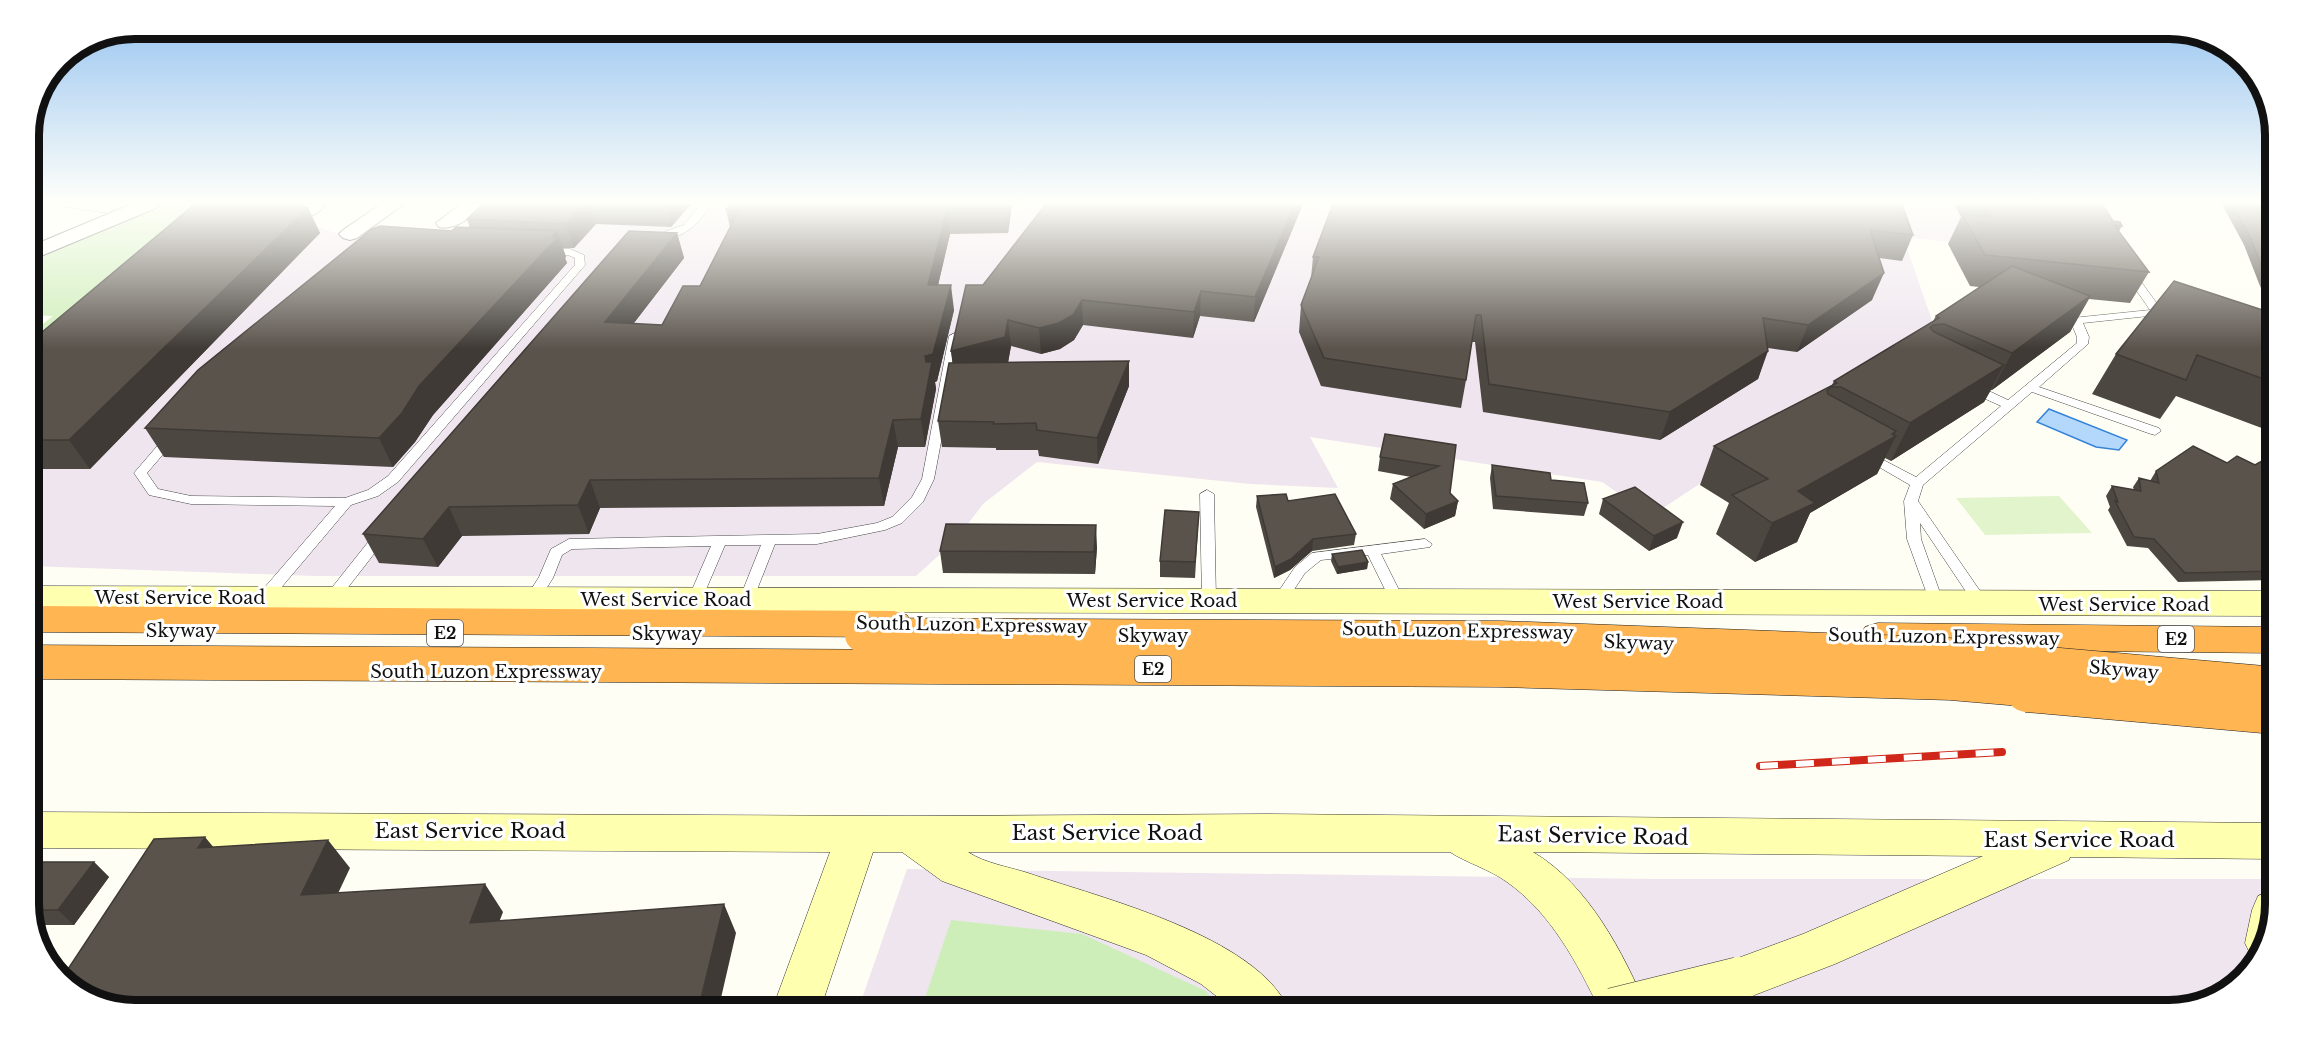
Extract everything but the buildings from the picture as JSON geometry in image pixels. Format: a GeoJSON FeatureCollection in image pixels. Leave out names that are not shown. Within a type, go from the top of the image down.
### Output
{"type":"FeatureCollection","features":[{"type":"Feature","properties":{"kind":"highway","name":"South Luzon Expressway"},"geometry":{"type":"LineString","coordinates":[[39,619],[851,624],[2265,640]]}},
{"type":"Feature","properties":{"kind":"highway","name":"Skyway"},"geometry":{"type":"LineString","coordinates":[[39,629],[1501,638],[1936,654],[2265,681]]}},
{"type":"Feature","properties":{"kind":"highway","name":"Skyway"},"geometry":{"type":"LineString","coordinates":[[39,662],[1500,670],[1951,683],[2265,711]]}},
{"type":"Feature","properties":{"kind":"highway","name":"South Luzon Expressway"},"geometry":{"type":"LineString","coordinates":[[39,670],[847,671],[2265,682]]}},
{"type":"Feature","properties":{"kind":"main road","name":"West Service Road"},"geometry":{"type":"LineString","coordinates":[[39,598],[2265,604]]}},
{"type":"Feature","properties":{"kind":"main road","name":"East Service Road"},"geometry":{"type":"LineString","coordinates":[[39,830],[1443,834],[2265,841]]}},
{"type":"Feature","properties":{"kind":"main road"},"geometry":{"type":"LineString","coordinates":[[800,1000],[858,833]]}},
{"type":"Feature","properties":{"kind":"main road"},"geometry":{"type":"LineString","coordinates":[[910,834],[957,868],[1160,939],[1192,954],[1230,977],[1254,1000]]}},
{"type":"Feature","properties":{"kind":"main road"},"geometry":{"type":"LineString","coordinates":[[1443,834],[1476,844],[1506,857],[1548,887],[1577,921],[1589,940],[1619,1000]]}},
{"type":"Feature","properties":{"kind":"main road"},"geometry":{"type":"LineString","coordinates":[[1658,1000],[1739,980],[1825,948],[2016,861],[2070,841]]}},
{"type":"Feature","properties":{"kind":"street"},"geometry":{"type":"LineString","coordinates":[[2054,311],[2076,320]]}},
{"type":"Feature","properties":{"kind":"street"},"geometry":{"type":"LineString","coordinates":[[152,868],[178,829]]}},
{"type":"Feature","properties":{"kind":"lane"},"geometry":{"type":"LineString","coordinates":[[377,252],[211,391],[140,473],[154,492],[191,500],[346,502],[373,493],[393,479],[580,266],[580,257],[571,252]]}},
{"type":"Feature","properties":{"kind":"lane"},"geometry":{"type":"LineString","coordinates":[[1937,604],[1914,539],[1911,501],[1917,483],[2082,344],[2083,337],[2076,320],[2159,315],[2128,273]]}},
{"type":"Feature","properties":{"kind":"lane"},"geometry":{"type":"LineString","coordinates":[[532,599],[546,578],[556,552],[569,544],[769,541],[817,538],[880,527],[897,520],[918,499],[928,479],[959,319]]}},
{"type":"Feature","properties":{"kind":"lane"},"geometry":{"type":"LineString","coordinates":[[1965,384],[2008,404]]}},
{"type":"Feature","properties":{"kind":"lane"},"geometry":{"type":"LineString","coordinates":[[2031,388],[2155,431]]}},
{"type":"Feature","properties":{"kind":"lane"},"geometry":{"type":"LineString","coordinates":[[1858,451],[1917,483]]}},
{"type":"Feature","properties":{"kind":"lane"},"geometry":{"type":"LineString","coordinates":[[1207,494],[1209,601]]}},
{"type":"Feature","properties":{"kind":"lane"},"geometry":{"type":"LineString","coordinates":[[1911,501],[1982,604]]}},
{"type":"Feature","properties":{"kind":"lane"},"geometry":{"type":"LineString","coordinates":[[264,598],[346,502]]}},
{"type":"Feature","properties":{"kind":"lane"},"geometry":{"type":"LineString","coordinates":[[331,598],[391,524]]}},
{"type":"Feature","properties":{"kind":"lane"},"geometry":{"type":"LineString","coordinates":[[746,600],[769,541]]}},
{"type":"Feature","properties":{"kind":"lane"},"geometry":{"type":"LineString","coordinates":[[695,599],[720,542]]}},
{"type":"Feature","properties":{"kind":"lane"},"geometry":{"type":"LineString","coordinates":[[1279,601],[1300,570],[1317,556],[1425,543]]}},
{"type":"Feature","properties":{"kind":"lane"},"geometry":{"type":"LineString","coordinates":[[1372,549],[1398,602]]}},
{"type":"Feature","properties":{"kind":"shaded area"},"geometry":{"type":"Polygon","coordinates":[[[190,252],[1908,252],[1935,329],[1651,516],[1602,482],[1310,437],[1338,488],[1250,484],[1037,462],[983,504],[956,540],[916,576],[315,576],[39,566],[39,367],[190,252]]]}},
{"type":"Feature","properties":{"kind":"shaded area"},"geometry":{"type":"Polygon","coordinates":[[[2050,252],[2130,252],[2140,262],[2050,252]]]}},
{"type":"Feature","properties":{"kind":"shaded area"},"geometry":{"type":"Polygon","coordinates":[[[907,869],[1655,879],[2265,879],[2263,923],[2258,941],[2245,962],[2222,984],[2206,993],[2181,999],[861,1000],[907,869]]]}},
{"type":"Feature","properties":{"kind":"green space"},"geometry":{"type":"Polygon","coordinates":[[[46,252],[175,252],[39,367],[39,327],[53,316],[39,315],[39,256],[46,252]]]}},
{"type":"Feature","properties":{"kind":"green space"},"geometry":{"type":"Polygon","coordinates":[[[2059,496],[2092,533],[1985,535],[1956,498],[2059,496]]]}},
{"type":"Feature","properties":{"kind":"green space"},"geometry":{"type":"Polygon","coordinates":[[[951,920],[1082,934],[1206,991],[1213,1000],[924,1000],[951,920]]]}},
{"type":"Feature","properties":{"kind":"water"},"geometry":{"type":"Polygon","coordinates":[[[2049,409],[2127,440],[2119,450],[2096,447],[2037,422],[2049,409]]]}},
{"type":"Feature","properties":{"kind":"railway"},"geometry":{"type":"LineString","coordinates":[[1760,766],[2002,752]]}}]}
